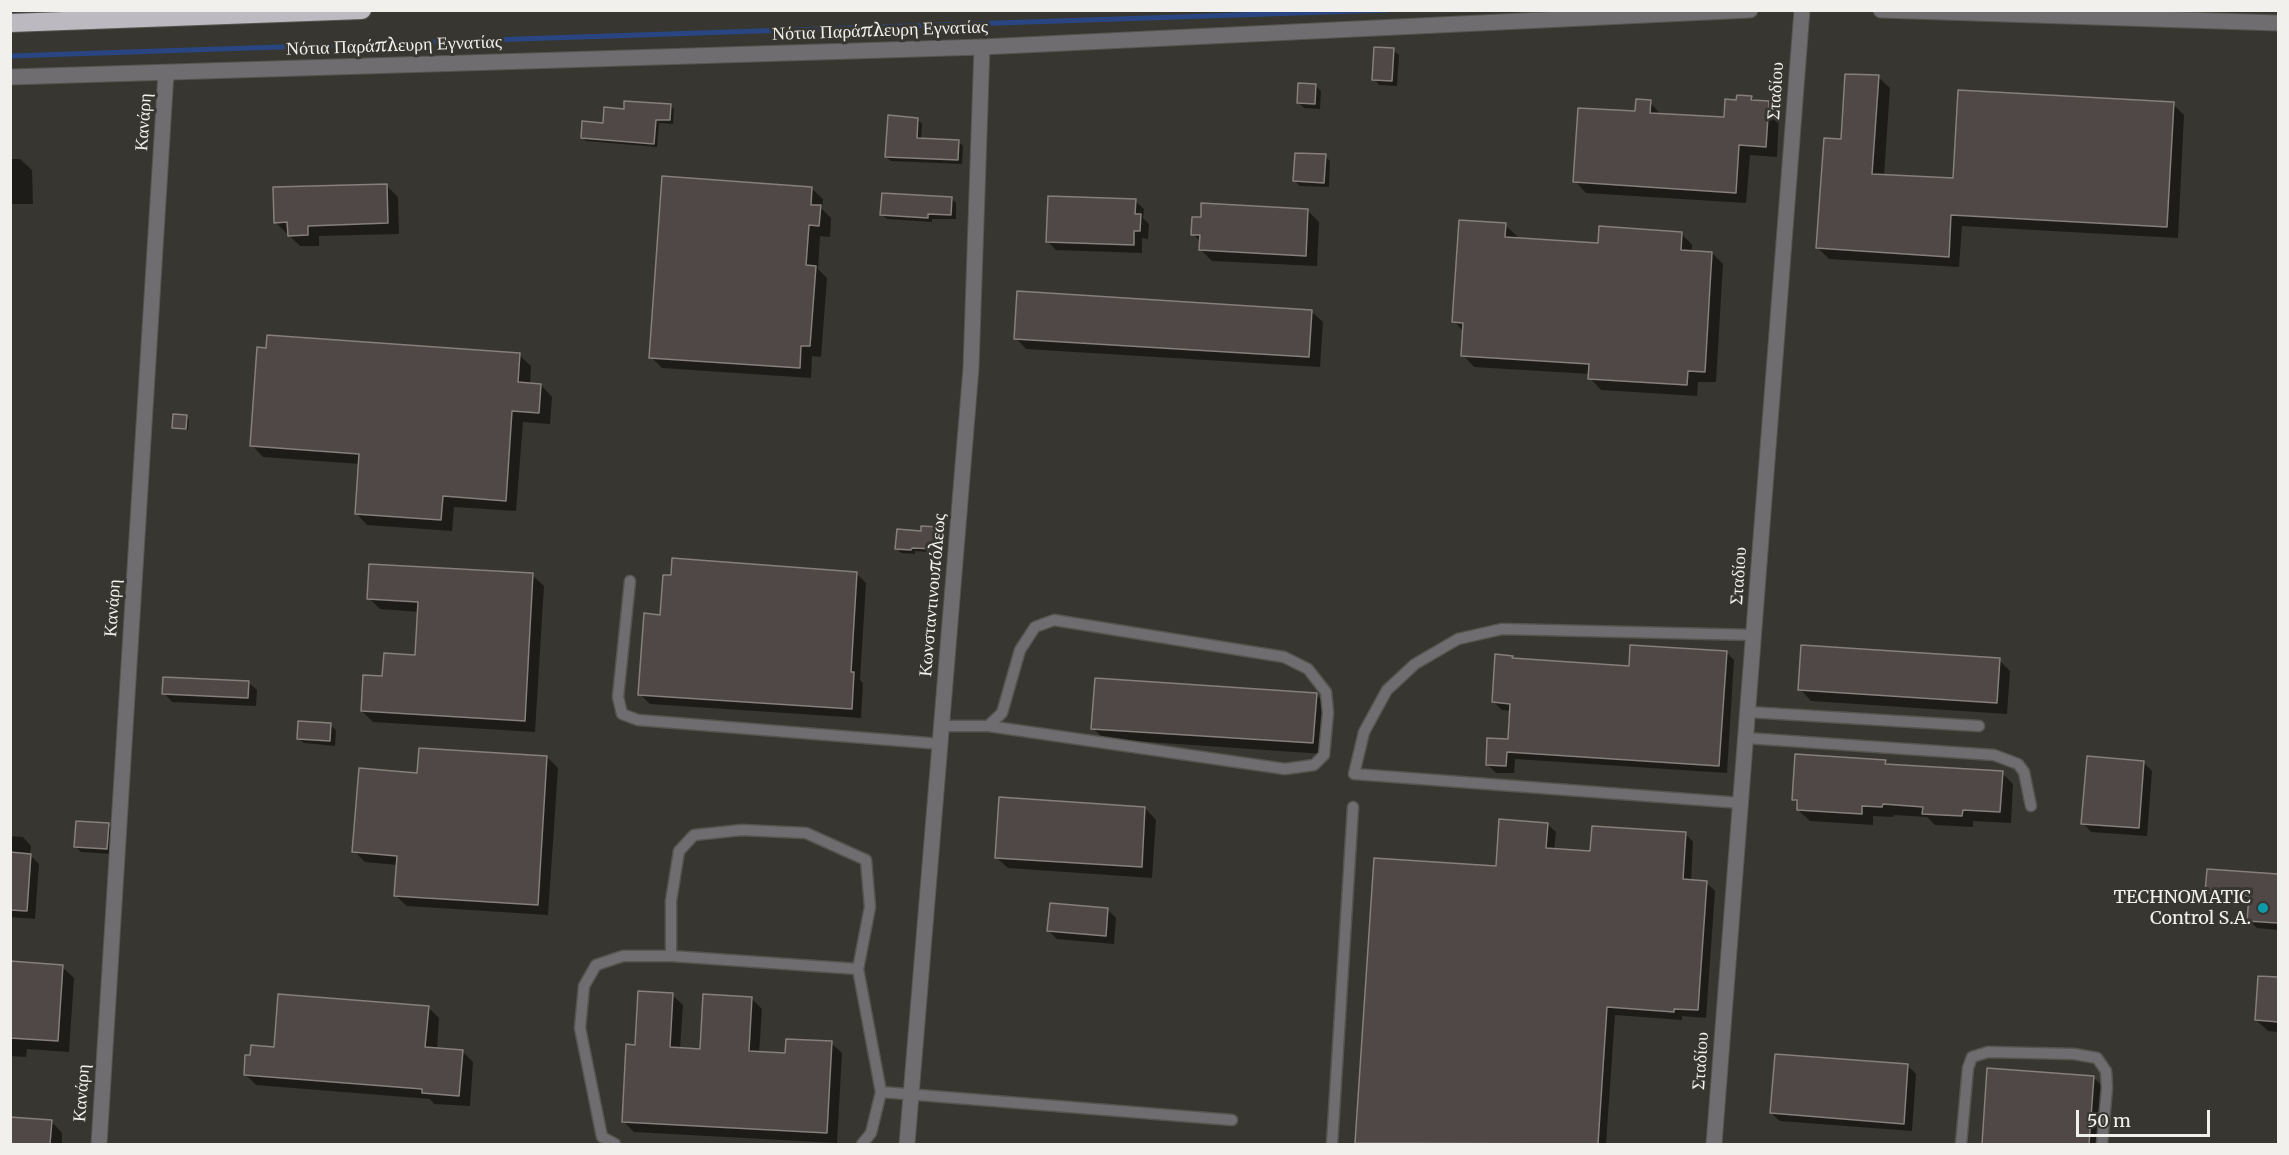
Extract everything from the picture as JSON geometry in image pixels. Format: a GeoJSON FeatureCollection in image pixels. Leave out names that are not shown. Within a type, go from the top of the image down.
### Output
{"type":"FeatureCollection","features":[{"type":"Feature","properties":{"kind":"highway"},"geometry":{"type":"LineString","coordinates":[[10,23],[362,10]]}},
{"type":"Feature","properties":{"kind":"street","name":"Νότια Παράπλευρη Εγνατίας"},"geometry":{"type":"LineString","coordinates":[[10,77],[982,47],[1750,10]]}},
{"type":"Feature","properties":{"kind":"street","name":"Σταδίου"},"geometry":{"type":"LineString","coordinates":[[1714,1144],[1802,10]]}},
{"type":"Feature","properties":{"kind":"street"},"geometry":{"type":"LineString","coordinates":[[1881,10],[2278,23]]}},
{"type":"Feature","properties":{"kind":"street","name":"Κωνσταντινουπόλεως"},"geometry":{"type":"LineString","coordinates":[[907,1144],[971,368],[982,47]]}},
{"type":"Feature","properties":{"kind":"street","name":"Κανάρη"},"geometry":{"type":"LineString","coordinates":[[99,1144],[166,73]]}},
{"type":"Feature","properties":{"kind":"lane"},"geometry":{"type":"LineString","coordinates":[[630,581],[618,698],[622,714],[638,720],[940,744]]}},
{"type":"Feature","properties":{"kind":"lane"},"geometry":{"type":"LineString","coordinates":[[942,726],[988,726],[1285,769],[1314,765],[1324,754],[1328,713],[1326,692],[1308,669],[1284,657],[1054,620],[1035,627],[1020,650],[1002,713],[988,726]]}},
{"type":"Feature","properties":{"kind":"lane"},"geometry":{"type":"LineString","coordinates":[[1741,803],[1354,774],[1364,732],[1387,690],[1415,664],[1458,639],[1502,629],[1754,635]]}},
{"type":"Feature","properties":{"kind":"lane"},"geometry":{"type":"LineString","coordinates":[[1748,712],[1979,726]]}},
{"type":"Feature","properties":{"kind":"lane"},"geometry":{"type":"LineString","coordinates":[[1746,738],[2000,756],[2018,764],[2024,772],[2031,806]]}},
{"type":"Feature","properties":{"kind":"lane"},"geometry":{"type":"LineString","coordinates":[[1332,1144],[1353,807]]}},
{"type":"Feature","properties":{"kind":"lane"},"geometry":{"type":"LineString","coordinates":[[670,956],[671,901],[679,851],[694,835],[742,830],[806,833],[866,860],[870,907],[858,969],[881,1092],[871,1132],[862,1144]]}},
{"type":"Feature","properties":{"kind":"lane"},"geometry":{"type":"LineString","coordinates":[[615,1144],[602,1137],[580,1028],[584,986],[596,965],[623,956],[670,956],[858,969]]}},
{"type":"Feature","properties":{"kind":"lane"},"geometry":{"type":"LineString","coordinates":[[1961,1144],[1968,1068],[1972,1057],[1988,1052],[2074,1054],[2097,1058],[2106,1071],[2107,1088],[2102,1144]]}},
{"type":"Feature","properties":{"kind":"lane"},"geometry":{"type":"LineString","coordinates":[[881,1092],[1232,1120]]}},
{"type":"Feature","properties":{"kind":"building"},"geometry":{"type":"Polygon","coordinates":[[[1374,47],[1394,48],[1392,81],[1372,80],[1374,47]]]}},
{"type":"Feature","properties":{"kind":"building"},"geometry":{"type":"Polygon","coordinates":[[[1845,74],[1879,75],[1872,174],[1953,178],[1958,90],[2174,102],[2167,227],[1951,215],[1949,257],[1816,248],[1824,138],[1841,139],[1845,74]]]}},
{"type":"Feature","properties":{"kind":"building"},"geometry":{"type":"Polygon","coordinates":[[[1298,83],[1316,84],[1315,104],[1297,103],[1298,83]]]}},
{"type":"Feature","properties":{"kind":"building"},"geometry":{"type":"Polygon","coordinates":[[[1737,95],[1752,96],[1751,100],[1769,101],[1766,147],[1739,145],[1736,193],[1573,182],[1578,108],[1635,111],[1636,99],[1651,100],[1650,113],[1724,117],[1725,99],[1736,100],[1737,95]]]}},
{"type":"Feature","properties":{"kind":"building"},"geometry":{"type":"Polygon","coordinates":[[[624,101],[671,104],[670,120],[656,120],[654,144],[581,138],[582,121],[603,123],[604,107],[624,109],[624,101]]]}},
{"type":"Feature","properties":{"kind":"building"},"geometry":{"type":"Polygon","coordinates":[[[888,115],[918,118],[917,138],[959,140],[958,160],[885,157],[888,115]]]}},
{"type":"Feature","properties":{"kind":"building"},"geometry":{"type":"Polygon","coordinates":[[[1295,153],[1326,154],[1324,183],[1293,181],[1295,153]]]}},
{"type":"Feature","properties":{"kind":"building"},"geometry":{"type":"Polygon","coordinates":[[[662,176],[812,187],[811,205],[821,205],[819,226],[809,225],[806,265],[816,266],[810,346],[801,346],[800,368],[649,358],[662,176]]]}},
{"type":"Feature","properties":{"kind":"building"},"geometry":{"type":"Polygon","coordinates":[[[387,184],[388,223],[308,226],[308,235],[288,236],[287,222],[274,223],[273,187],[387,184]]]}},
{"type":"Feature","properties":{"kind":"building"},"geometry":{"type":"Polygon","coordinates":[[[882,193],[952,197],[951,215],[928,214],[928,218],[880,215],[882,193]]]}},
{"type":"Feature","properties":{"kind":"building"},"geometry":{"type":"Polygon","coordinates":[[[1048,196],[1136,199],[1135,214],[1141,214],[1140,231],[1134,231],[1134,245],[1046,242],[1048,196]]]}},
{"type":"Feature","properties":{"kind":"building"},"geometry":{"type":"Polygon","coordinates":[[[1201,203],[1308,209],[1306,256],[1199,250],[1200,235],[1191,235],[1192,217],[1201,217],[1201,203]]]}},
{"type":"Feature","properties":{"kind":"building"},"geometry":{"type":"Polygon","coordinates":[[[1459,220],[1506,223],[1505,237],[1598,243],[1599,226],[1682,232],[1681,250],[1712,252],[1705,372],[1688,371],[1687,385],[1588,379],[1589,364],[1461,356],[1463,323],[1452,322],[1459,220]]]}},
{"type":"Feature","properties":{"kind":"building"},"geometry":{"type":"Polygon","coordinates":[[[1017,291],[1312,310],[1309,357],[1014,339],[1017,291]]]}},
{"type":"Feature","properties":{"kind":"building"},"geometry":{"type":"Polygon","coordinates":[[[267,335],[520,353],[518,382],[541,384],[539,413],[512,411],[506,501],[443,496],[441,520],[355,514],[359,454],[250,446],[257,347],[266,348],[267,335]]]}},
{"type":"Feature","properties":{"kind":"building"},"geometry":{"type":"Polygon","coordinates":[[[173,414],[187,415],[186,429],[172,428],[173,414]]]}},
{"type":"Feature","properties":{"kind":"building"},"geometry":{"type":"Polygon","coordinates":[[[921,526],[938,527],[937,549],[895,549],[897,529],[921,531],[921,526]]]}},
{"type":"Feature","properties":{"kind":"building"},"geometry":{"type":"Polygon","coordinates":[[[672,558],[857,572],[851,672],[854,672],[852,709],[638,695],[644,613],[660,615],[663,575],[671,575],[672,558]]]}},
{"type":"Feature","properties":{"kind":"building"},"geometry":{"type":"Polygon","coordinates":[[[369,564],[533,573],[525,721],[361,711],[363,675],[382,676],[384,653],[415,655],[418,602],[367,599],[369,564]]]}},
{"type":"Feature","properties":{"kind":"building"},"geometry":{"type":"Polygon","coordinates":[[[1630,645],[1727,651],[1719,766],[1507,752],[1506,766],[1486,765],[1487,738],[1508,739],[1510,704],[1492,702],[1495,654],[1513,656],[1512,658],[1629,666],[1630,645]]]}},
{"type":"Feature","properties":{"kind":"building"},"geometry":{"type":"Polygon","coordinates":[[[1801,645],[2000,658],[1997,703],[1798,690],[1801,645]]]}},
{"type":"Feature","properties":{"kind":"building"},"geometry":{"type":"Polygon","coordinates":[[[163,677],[249,681],[248,698],[162,694],[163,677]]]}},
{"type":"Feature","properties":{"kind":"building"},"geometry":{"type":"Polygon","coordinates":[[[1095,678],[1317,693],[1313,743],[1091,729],[1095,678]]]}},
{"type":"Feature","properties":{"kind":"building"},"geometry":{"type":"Polygon","coordinates":[[[298,721],[331,723],[330,741],[297,739],[298,721]]]}},
{"type":"Feature","properties":{"kind":"building"},"geometry":{"type":"Polygon","coordinates":[[[419,748],[547,756],[538,905],[394,896],[397,856],[352,852],[359,768],[417,773],[419,748]]]}},
{"type":"Feature","properties":{"kind":"building"},"geometry":{"type":"Polygon","coordinates":[[[1795,754],[1886,760],[1885,764],[2003,771],[2000,812],[1963,810],[1962,816],[1922,814],[1923,807],[1883,804],[1882,807],[1862,806],[1862,814],[1797,810],[1797,800],[1792,800],[1795,754]]]}},
{"type":"Feature","properties":{"kind":"building"},"geometry":{"type":"Polygon","coordinates":[[[2087,756],[2144,761],[2139,828],[2081,824],[2087,756]]]}},
{"type":"Feature","properties":{"kind":"building"},"geometry":{"type":"Polygon","coordinates":[[[999,797],[1145,807],[1142,867],[995,858],[999,797]]]}},
{"type":"Feature","properties":{"kind":"building"},"geometry":{"type":"Polygon","coordinates":[[[1499,819],[1548,823],[1546,848],[1590,851],[1592,826],[1686,832],[1683,879],[1707,881],[1698,1010],[1674,1009],[1674,1012],[1607,1007],[1598,1144],[1355,1143],[1374,858],[1496,866],[1499,819]]]}},
{"type":"Feature","properties":{"kind":"building"},"geometry":{"type":"Polygon","coordinates":[[[76,821],[109,823],[107,849],[74,847],[76,821]]]}},
{"type":"Feature","properties":{"kind":"building"},"geometry":{"type":"Polygon","coordinates":[[[10,852],[31,854],[27,911],[10,910],[10,852]]]}},
{"type":"Feature","properties":{"kind":"building"},"geometry":{"type":"Polygon","coordinates":[[[2207,869],[2278,874],[2278,923],[2247,921],[2249,896],[2205,893],[2207,869]]]}},
{"type":"Feature","properties":{"kind":"building"},"geometry":{"type":"Polygon","coordinates":[[[1050,903],[1108,908],[1106,936],[1047,931],[1050,903]]]}},
{"type":"Feature","properties":{"kind":"building"},"geometry":{"type":"Polygon","coordinates":[[[10,961],[63,965],[58,1041],[10,1038],[10,961]]]}},
{"type":"Feature","properties":{"kind":"building"},"geometry":{"type":"Polygon","coordinates":[[[2258,976],[2278,977],[2278,1022],[2255,1020],[2258,976]]]}},
{"type":"Feature","properties":{"kind":"building"},"geometry":{"type":"Polygon","coordinates":[[[638,991],[673,993],[670,1047],[700,1049],[703,994],[752,997],[749,1051],[785,1053],[786,1039],[832,1041],[827,1133],[622,1122],[626,1044],[635,1045],[638,991]]]}},
{"type":"Feature","properties":{"kind":"building"},"geometry":{"type":"Polygon","coordinates":[[[278,994],[429,1006],[425,1047],[463,1050],[459,1096],[422,1093],[422,1089],[244,1075],[245,1055],[250,1055],[251,1045],[274,1047],[278,994]]]}},
{"type":"Feature","properties":{"kind":"building"},"geometry":{"type":"Polygon","coordinates":[[[1775,1054],[1908,1064],[1904,1124],[1770,1113],[1775,1054]]]}},
{"type":"Feature","properties":{"kind":"building"},"geometry":{"type":"Polygon","coordinates":[[[1987,1068],[2094,1076],[2089,1144],[1982,1144],[1987,1068]]]}},
{"type":"Feature","properties":{"kind":"building"},"geometry":{"type":"Polygon","coordinates":[[[10,1117],[52,1120],[50,1144],[10,1144],[10,1117]]]}},
{"type":"Feature","properties":{"kind":"waterway"},"geometry":{"type":"LineString","coordinates":[[10,56],[1387,10]]}},
{"type":"Feature","properties":{"kind":"place","name":"TECHNOMATIC Control S.A."},"geometry":{"type":"Point","coordinates":[2263,908]}}]}
